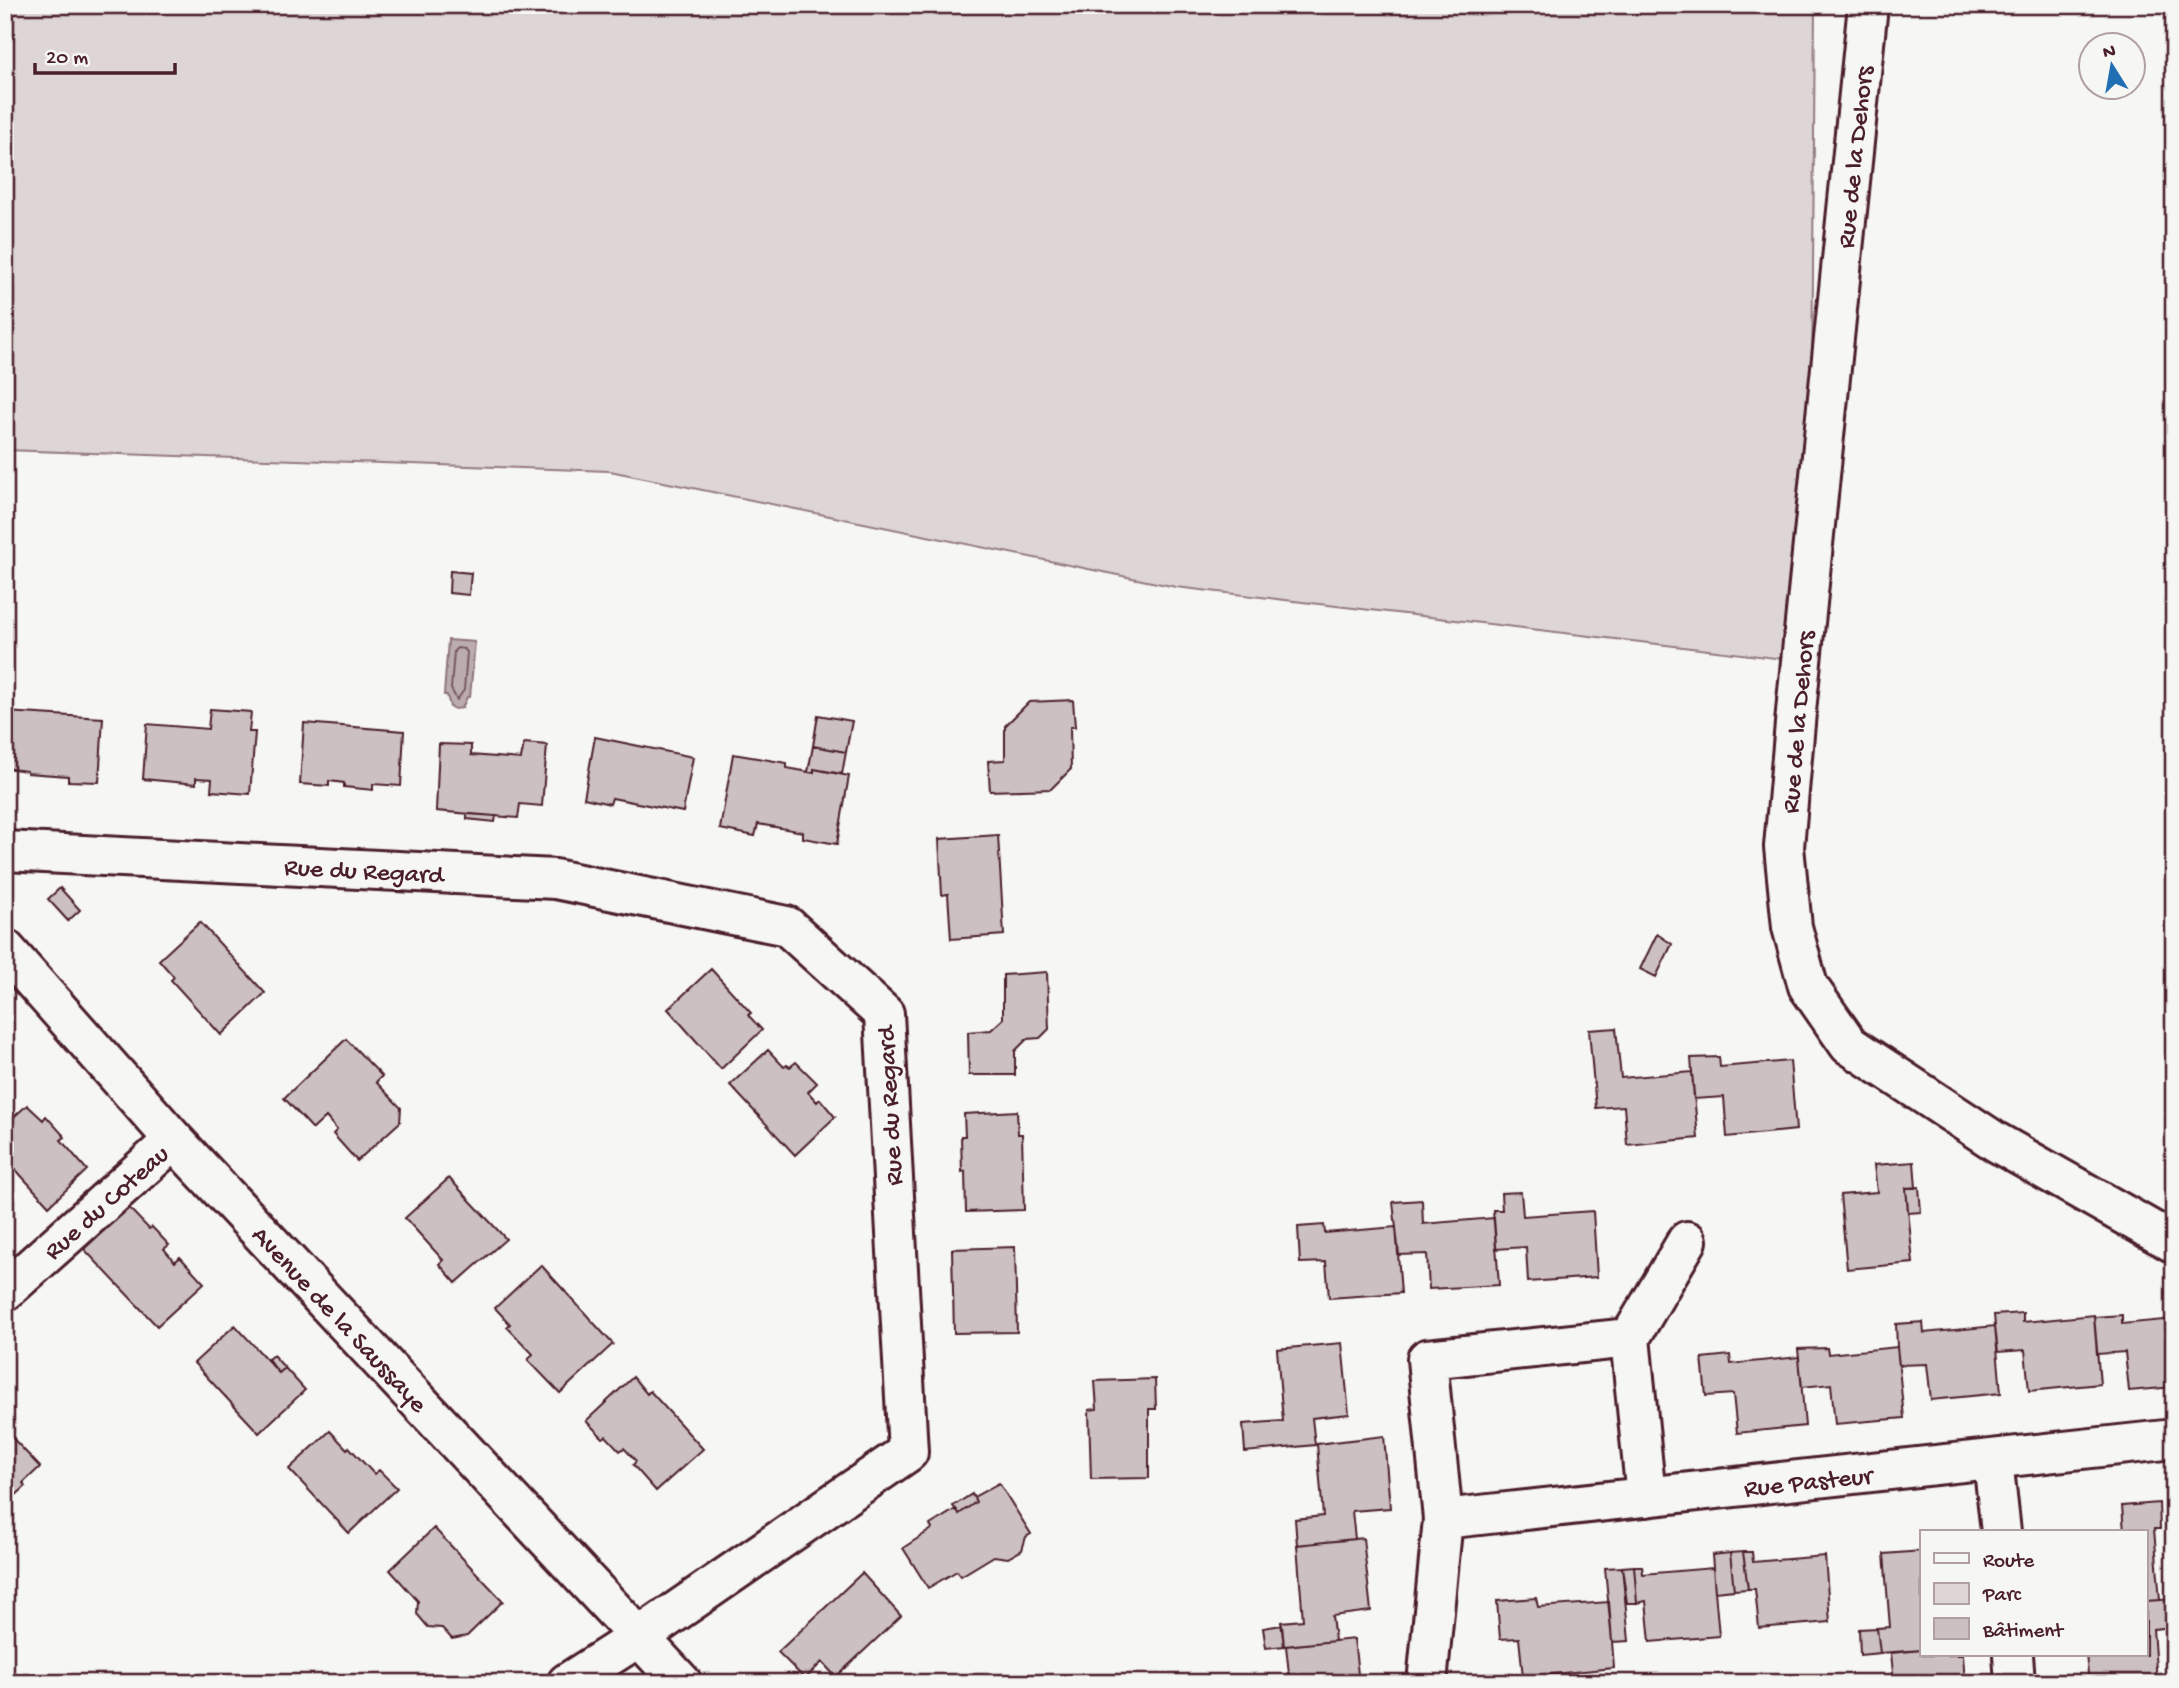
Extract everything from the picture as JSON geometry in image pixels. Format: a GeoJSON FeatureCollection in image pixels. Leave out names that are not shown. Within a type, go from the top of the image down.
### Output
{"type":"FeatureCollection","features":[{"type":"Feature","properties":{"kind":"street","name":"Rue de la Dehors"},"geometry":{"type":"LineString","coordinates":[[1868,5],[1784,847],[1792,927],[1808,985],[1849,1045],[1996,1142],[2174,1243]]}},
{"type":"Feature","properties":{"kind":"street","name":"Rue du Regard"},"geometry":{"type":"LineString","coordinates":[[5,851],[555,879],[787,926],[884,1014],[908,1452],[639,1637],[567,1683]]}},
{"type":"Feature","properties":{"kind":"street","name":"Avenue de la Saussaye"},"geometry":{"type":"LineString","coordinates":[[5,949],[174,1140],[682,1683]]}},
{"type":"Feature","properties":{"kind":"street","name":"Rue du Coteau"},"geometry":{"type":"LineString","coordinates":[[5,1291],[174,1140]]}},
{"type":"Feature","properties":{"kind":"street"},"geometry":{"type":"LineString","coordinates":[[1646,1497],[1630,1338],[1687,1241]]}},
{"type":"Feature","properties":{"kind":"street"},"geometry":{"type":"LineString","coordinates":[[1427,1683],[1443,1518],[1427,1359],[1630,1338]]}},
{"type":"Feature","properties":{"kind":"street","name":"Rue Pasteur"},"geometry":{"type":"LineString","coordinates":[[1443,1518],[2174,1439]]}},
{"type":"Feature","properties":{"kind":"street"},"geometry":{"type":"LineString","coordinates":[[1993,1460],[2001,1530]]}},
{"type":"Feature","properties":{"kind":"street"},"geometry":{"type":"LineString","coordinates":[[2013,1656],[2015,1683]]}},
{"type":"Feature","properties":{"kind":"green space"},"geometry":{"type":"Polygon","coordinates":[[[5,5],[1815,5],[1810,662],[1176,587],[610,471],[5,450],[5,5]]]}},
{"type":"Feature","properties":{"kind":"water"},"geometry":{"type":"Polygon","coordinates":[[[448,640],[475,642],[470,697],[467,697],[462,708],[450,707],[447,695],[444,695],[448,640]]]}},
{"type":"Feature","properties":{"kind":"building"},"geometry":{"type":"Polygon","coordinates":[[[450,571],[471,573],[469,595],[449,593],[450,571]]]}},
{"type":"Feature","properties":{"kind":"building"},"geometry":{"type":"Polygon","coordinates":[[[1073,700],[1075,727],[1070,727],[1071,769],[1051,789],[990,791],[988,761],[1005,760],[1005,726],[1029,702],[1073,700]]]}},
{"type":"Feature","properties":{"kind":"building"},"geometry":{"type":"Polygon","coordinates":[[[210,709],[251,712],[249,732],[255,732],[250,794],[211,791],[212,779],[196,778],[196,784],[143,779],[147,724],[208,729],[210,709]]]}},
{"type":"Feature","properties":{"kind":"building"},"geometry":{"type":"Polygon","coordinates":[[[5,712],[103,718],[99,782],[68,781],[68,776],[27,773],[5,768],[5,712]]]}},
{"type":"Feature","properties":{"kind":"building"},"geometry":{"type":"Polygon","coordinates":[[[818,715],[852,721],[846,752],[813,746],[818,715]]]}},
{"type":"Feature","properties":{"kind":"building"},"geometry":{"type":"Polygon","coordinates":[[[304,723],[404,731],[401,786],[373,784],[373,790],[344,787],[344,783],[329,781],[329,786],[300,784],[304,723]]]}},
{"type":"Feature","properties":{"kind":"building"},"geometry":{"type":"Polygon","coordinates":[[[595,737],[693,757],[683,812],[612,798],[610,804],[584,798],[595,737]]]}},
{"type":"Feature","properties":{"kind":"building"},"geometry":{"type":"Polygon","coordinates":[[[524,743],[547,745],[542,806],[520,804],[518,818],[436,811],[439,744],[471,745],[471,755],[521,759],[524,743]]]}},
{"type":"Feature","properties":{"kind":"building"},"geometry":{"type":"Polygon","coordinates":[[[813,746],[846,752],[842,774],[814,769],[814,773],[808,772],[813,746]]]}},
{"type":"Feature","properties":{"kind":"building"},"geometry":{"type":"Polygon","coordinates":[[[733,754],[787,763],[787,768],[814,773],[814,769],[849,776],[837,844],[803,838],[803,832],[758,824],[755,836],[720,829],[733,754]]]}},
{"type":"Feature","properties":{"kind":"building"},"geometry":{"type":"Polygon","coordinates":[[[467,814],[496,816],[495,822],[467,819],[467,814]]]}},
{"type":"Feature","properties":{"kind":"building"},"geometry":{"type":"Polygon","coordinates":[[[998,835],[1004,935],[951,939],[948,894],[942,895],[939,839],[998,835]]]}},
{"type":"Feature","properties":{"kind":"building"},"geometry":{"type":"Polygon","coordinates":[[[60,888],[80,910],[68,921],[48,899],[60,888]]]}},
{"type":"Feature","properties":{"kind":"building"},"geometry":{"type":"Polygon","coordinates":[[[200,922],[265,993],[221,1035],[171,980],[174,977],[159,960],[200,922]]]}},
{"type":"Feature","properties":{"kind":"building"},"geometry":{"type":"Polygon","coordinates":[[[1657,934],[1672,944],[1656,977],[1640,969],[1657,934]]]}},
{"type":"Feature","properties":{"kind":"building"},"geometry":{"type":"Polygon","coordinates":[[[711,969],[751,1013],[748,1015],[762,1030],[721,1069],[668,1009],[711,969]]]}},
{"type":"Feature","properties":{"kind":"building"},"geometry":{"type":"Polygon","coordinates":[[[1047,972],[1049,1029],[1040,1038],[1027,1039],[1015,1051],[1015,1075],[969,1075],[968,1032],[991,1030],[1003,1019],[1003,975],[1047,972]]]}},
{"type":"Feature","properties":{"kind":"building"},"geometry":{"type":"Polygon","coordinates":[[[1616,1028],[1621,1078],[1692,1072],[1698,1138],[1627,1145],[1624,1106],[1596,1108],[1589,1030],[1616,1028]]]}},
{"type":"Feature","properties":{"kind":"building"},"geometry":{"type":"Polygon","coordinates":[[[346,1039],[382,1076],[376,1082],[401,1108],[400,1122],[357,1161],[333,1134],[337,1130],[326,1117],[313,1129],[284,1098],[346,1039]]]}},
{"type":"Feature","properties":{"kind":"building"},"geometry":{"type":"Polygon","coordinates":[[[768,1050],[784,1067],[790,1067],[796,1062],[817,1083],[808,1092],[817,1102],[820,1099],[835,1117],[795,1155],[730,1085],[768,1050]]]}},
{"type":"Feature","properties":{"kind":"building"},"geometry":{"type":"Polygon","coordinates":[[[1719,1057],[1720,1067],[1790,1061],[1796,1130],[1727,1137],[1724,1097],[1694,1099],[1691,1058],[1719,1057]]]}},
{"type":"Feature","properties":{"kind":"building"},"geometry":{"type":"Polygon","coordinates":[[[27,1105],[43,1120],[46,1116],[65,1137],[61,1140],[87,1170],[49,1206],[5,1158],[5,1125],[27,1105]]]}},
{"type":"Feature","properties":{"kind":"building"},"geometry":{"type":"Polygon","coordinates":[[[1017,1111],[1018,1134],[1022,1134],[1024,1210],[966,1212],[961,1136],[965,1136],[964,1114],[1017,1111]]]}},
{"type":"Feature","properties":{"kind":"building"},"geometry":{"type":"Polygon","coordinates":[[[1914,1162],[1916,1188],[1906,1188],[1913,1263],[1847,1269],[1840,1195],[1877,1192],[1874,1165],[1914,1162]]]}},
{"type":"Feature","properties":{"kind":"building"},"geometry":{"type":"Polygon","coordinates":[[[449,1178],[506,1239],[456,1283],[439,1264],[443,1260],[405,1218],[449,1178]]]}},
{"type":"Feature","properties":{"kind":"building"},"geometry":{"type":"Polygon","coordinates":[[[1919,1187],[1921,1212],[1908,1213],[1906,1188],[1919,1187]]]}},
{"type":"Feature","properties":{"kind":"building"},"geometry":{"type":"Polygon","coordinates":[[[1521,1192],[1523,1216],[1593,1211],[1597,1277],[1528,1282],[1526,1247],[1496,1249],[1493,1210],[1502,1210],[1501,1193],[1521,1192]]]}},
{"type":"Feature","properties":{"kind":"building"},"geometry":{"type":"Polygon","coordinates":[[[1422,1200],[1423,1224],[1494,1218],[1499,1285],[1429,1289],[1427,1254],[1399,1255],[1393,1202],[1422,1200]]]}},
{"type":"Feature","properties":{"kind":"building"},"geometry":{"type":"Polygon","coordinates":[[[128,1207],[169,1245],[164,1249],[175,1262],[180,1257],[204,1283],[157,1326],[84,1249],[128,1207]]]}},
{"type":"Feature","properties":{"kind":"building"},"geometry":{"type":"Polygon","coordinates":[[[1324,1225],[1325,1233],[1396,1227],[1401,1293],[1329,1298],[1326,1262],[1300,1263],[1298,1227],[1324,1225]]]}},
{"type":"Feature","properties":{"kind":"building"},"geometry":{"type":"Polygon","coordinates":[[[1015,1247],[1017,1332],[954,1333],[952,1249],[1015,1247]]]}},
{"type":"Feature","properties":{"kind":"building"},"geometry":{"type":"Polygon","coordinates":[[[541,1265],[613,1344],[560,1393],[528,1360],[533,1354],[507,1327],[510,1324],[495,1308],[541,1265]]]}},
{"type":"Feature","properties":{"kind":"building"},"geometry":{"type":"Polygon","coordinates":[[[2023,1313],[2023,1322],[2094,1315],[2100,1384],[2029,1391],[2025,1350],[1998,1352],[1994,1315],[2023,1313]]]}},
{"type":"Feature","properties":{"kind":"building"},"geometry":{"type":"Polygon","coordinates":[[[2122,1315],[2122,1324],[2174,1319],[2174,1387],[2129,1391],[2125,1352],[2097,1354],[2094,1317],[2122,1315]]]}},
{"type":"Feature","properties":{"kind":"building"},"geometry":{"type":"Polygon","coordinates":[[[1923,1322],[1924,1333],[1995,1326],[2001,1393],[1931,1400],[1927,1364],[1899,1365],[1897,1347],[1896,1324],[1923,1322]]]}},
{"type":"Feature","properties":{"kind":"building"},"geometry":{"type":"Polygon","coordinates":[[[235,1325],[279,1373],[285,1368],[305,1390],[259,1433],[194,1363],[235,1325]]]}},
{"type":"Feature","properties":{"kind":"building"},"geometry":{"type":"Polygon","coordinates":[[[1342,1343],[1349,1414],[1312,1418],[1315,1445],[1245,1452],[1243,1424],[1283,1421],[1277,1349],[1342,1343]]]}},
{"type":"Feature","properties":{"kind":"building"},"geometry":{"type":"Polygon","coordinates":[[[1897,1347],[1904,1418],[1835,1424],[1831,1384],[1802,1387],[1798,1349],[1827,1348],[1828,1354],[1897,1347]]]}},
{"type":"Feature","properties":{"kind":"building"},"geometry":{"type":"Polygon","coordinates":[[[273,1355],[285,1368],[279,1373],[268,1359],[273,1355]]]}},
{"type":"Feature","properties":{"kind":"building"},"geometry":{"type":"Polygon","coordinates":[[[1730,1355],[1731,1364],[1799,1357],[1805,1426],[1737,1433],[1733,1394],[1706,1396],[1702,1358],[1730,1355]]]}},
{"type":"Feature","properties":{"kind":"building"},"geometry":{"type":"Polygon","coordinates":[[[633,1377],[647,1394],[650,1391],[703,1449],[656,1491],[633,1465],[636,1461],[624,1448],[620,1451],[586,1421],[633,1377]]]}},
{"type":"Feature","properties":{"kind":"building"},"geometry":{"type":"Polygon","coordinates":[[[1155,1379],[1156,1409],[1149,1409],[1149,1478],[1091,1479],[1089,1410],[1097,1409],[1095,1381],[1155,1379]]]}},
{"type":"Feature","properties":{"kind":"building"},"geometry":{"type":"Polygon","coordinates":[[[5,1430],[40,1467],[23,1483],[25,1487],[5,1505],[5,1430]]]}},
{"type":"Feature","properties":{"kind":"building"},"geometry":{"type":"Polygon","coordinates":[[[330,1431],[374,1474],[379,1470],[397,1488],[349,1533],[289,1469],[330,1431]]]}},
{"type":"Feature","properties":{"kind":"building"},"geometry":{"type":"Polygon","coordinates":[[[1384,1436],[1390,1508],[1352,1511],[1355,1539],[1297,1545],[1295,1519],[1323,1516],[1317,1444],[1384,1436]]]}},
{"type":"Feature","properties":{"kind":"building"},"geometry":{"type":"Polygon","coordinates":[[[999,1483],[1031,1534],[1026,1537],[1022,1550],[1008,1558],[994,1556],[961,1576],[957,1571],[928,1588],[903,1548],[932,1529],[930,1525],[956,1509],[959,1514],[976,1502],[974,1497],[999,1483]]]}},
{"type":"Feature","properties":{"kind":"building"},"geometry":{"type":"Polygon","coordinates":[[[972,1494],[976,1502],[959,1514],[953,1506],[972,1494]]]}},
{"type":"Feature","properties":{"kind":"building"},"geometry":{"type":"Polygon","coordinates":[[[2159,1503],[2160,1529],[2154,1529],[2160,1600],[2148,1601],[2148,1530],[2124,1530],[2122,1506],[2159,1503]]]}},
{"type":"Feature","properties":{"kind":"building"},"geometry":{"type":"Polygon","coordinates":[[[434,1528],[503,1601],[467,1636],[452,1639],[442,1628],[428,1627],[417,1614],[418,1601],[390,1570],[434,1528]]]}},
{"type":"Feature","properties":{"kind":"building"},"geometry":{"type":"Polygon","coordinates":[[[1363,1538],[1371,1611],[1332,1616],[1335,1641],[1284,1646],[1281,1622],[1303,1620],[1297,1545],[1363,1538]]]}},
{"type":"Feature","properties":{"kind":"building"},"geometry":{"type":"Polygon","coordinates":[[[1920,1551],[1920,1650],[1880,1653],[1877,1628],[1890,1627],[1884,1554],[1920,1551]]]}},
{"type":"Feature","properties":{"kind":"building"},"geometry":{"type":"Polygon","coordinates":[[[1743,1552],[1748,1589],[1734,1590],[1730,1553],[1743,1552]]]}},
{"type":"Feature","properties":{"kind":"building"},"geometry":{"type":"Polygon","coordinates":[[[1743,1552],[1752,1552],[1753,1562],[1825,1556],[1830,1622],[1759,1628],[1755,1589],[1748,1589],[1743,1552]]]}},
{"type":"Feature","properties":{"kind":"building"},"geometry":{"type":"Polygon","coordinates":[[[1730,1553],[1734,1590],[1715,1592],[1712,1555],[1730,1553]]]}},
{"type":"Feature","properties":{"kind":"building"},"geometry":{"type":"Polygon","coordinates":[[[1634,1566],[1642,1566],[1643,1574],[1713,1568],[1719,1636],[1650,1642],[1646,1601],[1637,1603],[1634,1566]]]}},
{"type":"Feature","properties":{"kind":"building"},"geometry":{"type":"Polygon","coordinates":[[[1634,1566],[1637,1603],[1627,1603],[1622,1567],[1634,1566]]]}},
{"type":"Feature","properties":{"kind":"building"},"geometry":{"type":"Polygon","coordinates":[[[1622,1567],[1629,1641],[1612,1642],[1605,1568],[1622,1567]]]}},
{"type":"Feature","properties":{"kind":"building"},"geometry":{"type":"Polygon","coordinates":[[[862,1573],[901,1616],[836,1677],[822,1662],[805,1679],[778,1652],[862,1573]]]}},
{"type":"Feature","properties":{"kind":"building"},"geometry":{"type":"Polygon","coordinates":[[[1536,1598],[1538,1607],[1609,1602],[1614,1668],[1523,1677],[1519,1638],[1500,1639],[1497,1601],[1536,1598]]]}},
{"type":"Feature","properties":{"kind":"building"},"geometry":{"type":"Polygon","coordinates":[[[2174,1599],[2174,1627],[2153,1629],[2157,1683],[2089,1683],[2086,1656],[2148,1656],[2148,1601],[2174,1599]]]}},
{"type":"Feature","properties":{"kind":"building"},"geometry":{"type":"Polygon","coordinates":[[[1282,1625],[1284,1646],[1266,1648],[1263,1628],[1282,1625]]]}},
{"type":"Feature","properties":{"kind":"building"},"geometry":{"type":"Polygon","coordinates":[[[1877,1628],[1880,1653],[1860,1655],[1859,1629],[1877,1628]]]}},
{"type":"Feature","properties":{"kind":"building"},"geometry":{"type":"Polygon","coordinates":[[[1354,1639],[1359,1683],[1290,1683],[1286,1646],[1354,1639]]]}},
{"type":"Feature","properties":{"kind":"building"},"geometry":{"type":"Polygon","coordinates":[[[1920,1650],[1920,1656],[1963,1656],[1965,1683],[1894,1683],[1891,1653],[1920,1650]]]}}]}
